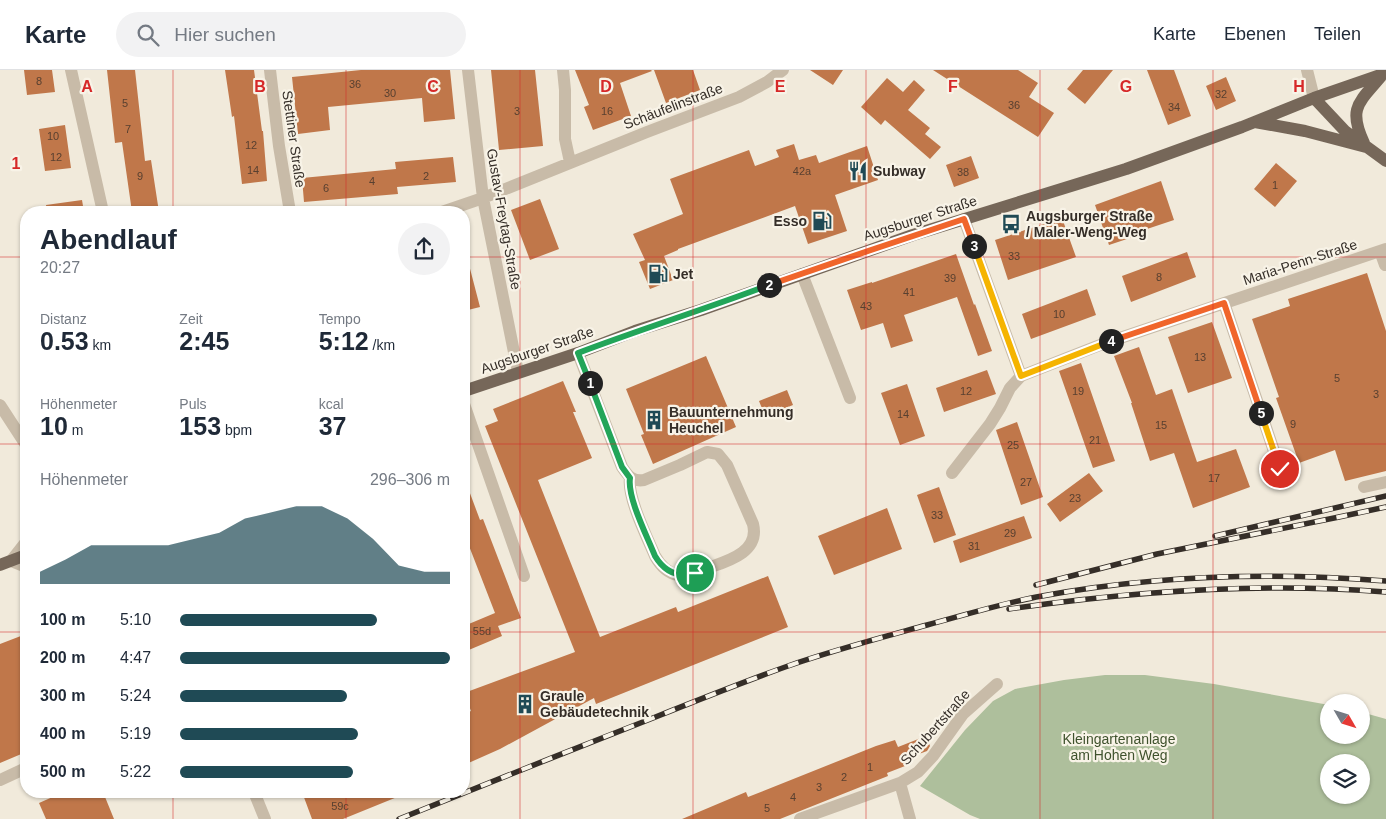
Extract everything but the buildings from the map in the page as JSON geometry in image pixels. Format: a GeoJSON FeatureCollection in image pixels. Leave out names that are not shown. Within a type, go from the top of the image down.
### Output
{"type":"FeatureCollection","features":[{"type":"Feature","properties":{"kind":"main road","name":"Augsburger Straße"},"geometry":{"type":"LineString","coordinates":[[470,389],[964,219],[1126,168],[1384,74]]}},
{"type":"Feature","properties":{"kind":"main road"},"geometry":{"type":"LineString","coordinates":[[1366,147],[1358,130],[1355,119],[1356,111],[1363,98],[1384,74]]}},
{"type":"Feature","properties":{"kind":"main road"},"geometry":{"type":"LineString","coordinates":[[1314,98],[1345,131],[1386,161]]}},
{"type":"Feature","properties":{"kind":"main road"},"geometry":{"type":"LineString","coordinates":[[1255,122],[1305,131],[1366,147]]}},
{"type":"Feature","properties":{"kind":"main road"},"geometry":{"type":"LineString","coordinates":[[5,563],[20,557]]}},
{"type":"Feature","properties":{"kind":"street"},"geometry":{"type":"LineString","coordinates":[[71,70],[102,206]]}},
{"type":"Feature","properties":{"kind":"street","name":"Stettiner Straße"},"geometry":{"type":"LineString","coordinates":[[270,70],[279,146],[289,206]]}},
{"type":"Feature","properties":{"kind":"street","name":"Gustav-Freytag-Straße"},"geometry":{"type":"LineString","coordinates":[[468,70],[483,198],[518,372]]}},
{"type":"Feature","properties":{"kind":"street"},"geometry":{"type":"LineString","coordinates":[[563,70],[565,140],[570,162]]}},
{"type":"Feature","properties":{"kind":"street","name":"Schäufelinstraße"},"geometry":{"type":"LineString","coordinates":[[460,206],[739,97],[767,82],[783,70]]}},
{"type":"Feature","properties":{"kind":"street"},"geometry":{"type":"LineString","coordinates":[[1306,70],[1314,98]]}},
{"type":"Feature","properties":{"kind":"street"},"geometry":{"type":"LineString","coordinates":[[952,473],[990,424],[1010,388],[1021,376],[964,219]]}},
{"type":"Feature","properties":{"kind":"street"},"geometry":{"type":"LineString","coordinates":[[1383,250],[1385,265]]}},
{"type":"Feature","properties":{"kind":"street","name":"Maria-Penn-Straße"},"geometry":{"type":"LineString","coordinates":[[1021,376],[1098,346],[1383,250]]}},
{"type":"Feature","properties":{"kind":"street"},"geometry":{"type":"LineString","coordinates":[[802,274],[850,398]]}},
{"type":"Feature","properties":{"kind":"street"},"geometry":{"type":"LineString","coordinates":[[1224,303],[1280,469]]}},
{"type":"Feature","properties":{"kind":"street"},"geometry":{"type":"LineString","coordinates":[[578,353],[622,467],[630,478],[633,480],[644,480],[708,452],[718,454],[727,465],[753,524],[755,531],[752,541],[744,552],[723,563],[688,575],[672,573],[660,564],[655,556],[632,498],[630,478]]}},
{"type":"Feature","properties":{"kind":"street"},"geometry":{"type":"LineString","coordinates":[[0,405],[20,436]]}},
{"type":"Feature","properties":{"kind":"street"},"geometry":{"type":"LineString","coordinates":[[470,421],[524,576]]}},
{"type":"Feature","properties":{"kind":"street"},"geometry":{"type":"LineString","coordinates":[[1364,487],[1386,482]]}},
{"type":"Feature","properties":{"kind":"street"},"geometry":{"type":"LineString","coordinates":[[5,563],[20,548]]}},
{"type":"Feature","properties":{"kind":"street"},"geometry":{"type":"LineString","coordinates":[[5,563],[20,566]]}},
{"type":"Feature","properties":{"kind":"street","name":"Schubertstraße"},"geometry":{"type":"LineString","coordinates":[[910,819],[900,783],[918,772],[933,756],[963,714],[997,684]]}},
{"type":"Feature","properties":{"kind":"street"},"geometry":{"type":"LineString","coordinates":[[0,780],[20,771]]}},
{"type":"Feature","properties":{"kind":"street"},"geometry":{"type":"LineString","coordinates":[[800,819],[900,783]]}},
{"type":"Feature","properties":{"kind":"street"},"geometry":{"type":"LineString","coordinates":[[256,798],[264,819]]}},
{"type":"Feature","properties":{"kind":"green space","name":"Kleingartenanlage am Hohen Weg"},"geometry":{"type":"Polygon","coordinates":[[[1105,675],[1145,675],[1214,684],[1320,703],[1320,744],[1370,744],[1370,715],[1386,719],[1386,819],[980,819],[920,786],[965,730],[993,701],[1015,689],[1105,675]]]}},
{"type":"Feature","properties":{"kind":"railway"},"geometry":{"type":"LineString","coordinates":[[1215,536],[1386,496]]}},
{"type":"Feature","properties":{"kind":"railway"},"geometry":{"type":"LineString","coordinates":[[1036,585],[1157,554],[1386,507]]}},
{"type":"Feature","properties":{"kind":"railway"},"geometry":{"type":"LineString","coordinates":[[470,791],[788,666],[857,644],[1013,602],[1085,589],[1214,577],[1257,576],[1386,581]]}},
{"type":"Feature","properties":{"kind":"railway"},"geometry":{"type":"LineString","coordinates":[[1009,609],[1103,597],[1197,590],[1292,588],[1386,592]]}},
{"type":"Feature","properties":{"kind":"railway"},"geometry":{"type":"LineString","coordinates":[[399,819],[452,798]]}},
{"type":"Feature","properties":{"kind":"place","name":"Subway"},"geometry":{"type":"Point","coordinates":[858,171]}},
{"type":"Feature","properties":{"kind":"place","name":"Esso"},"geometry":{"type":"Point","coordinates":[822,221]}},
{"type":"Feature","properties":{"kind":"place","name":"Augsburger Straße / Maler-Weng-Weg"},"geometry":{"type":"Point","coordinates":[1011,224]}},
{"type":"Feature","properties":{"kind":"place","name":"Jet"},"geometry":{"type":"Point","coordinates":[658,274]}},
{"type":"Feature","properties":{"kind":"place","name":"Bauunternehmung Heuchel"},"geometry":{"type":"Point","coordinates":[654,420]}},
{"type":"Feature","properties":{"kind":"place","name":"Graule Gebäudetechnik"},"geometry":{"type":"Point","coordinates":[525,704]}},
{"type":"Feature","properties":{"kind":"route"},"geometry":{"type":"LineString","coordinates":[[695,573],[688,575],[672,573],[665,569],[655,556],[632,498],[630,478],[622,467],[578,353],[635,331],[964,219],[1021,376],[1085,350],[1224,303],[1280,469]]}}]}
